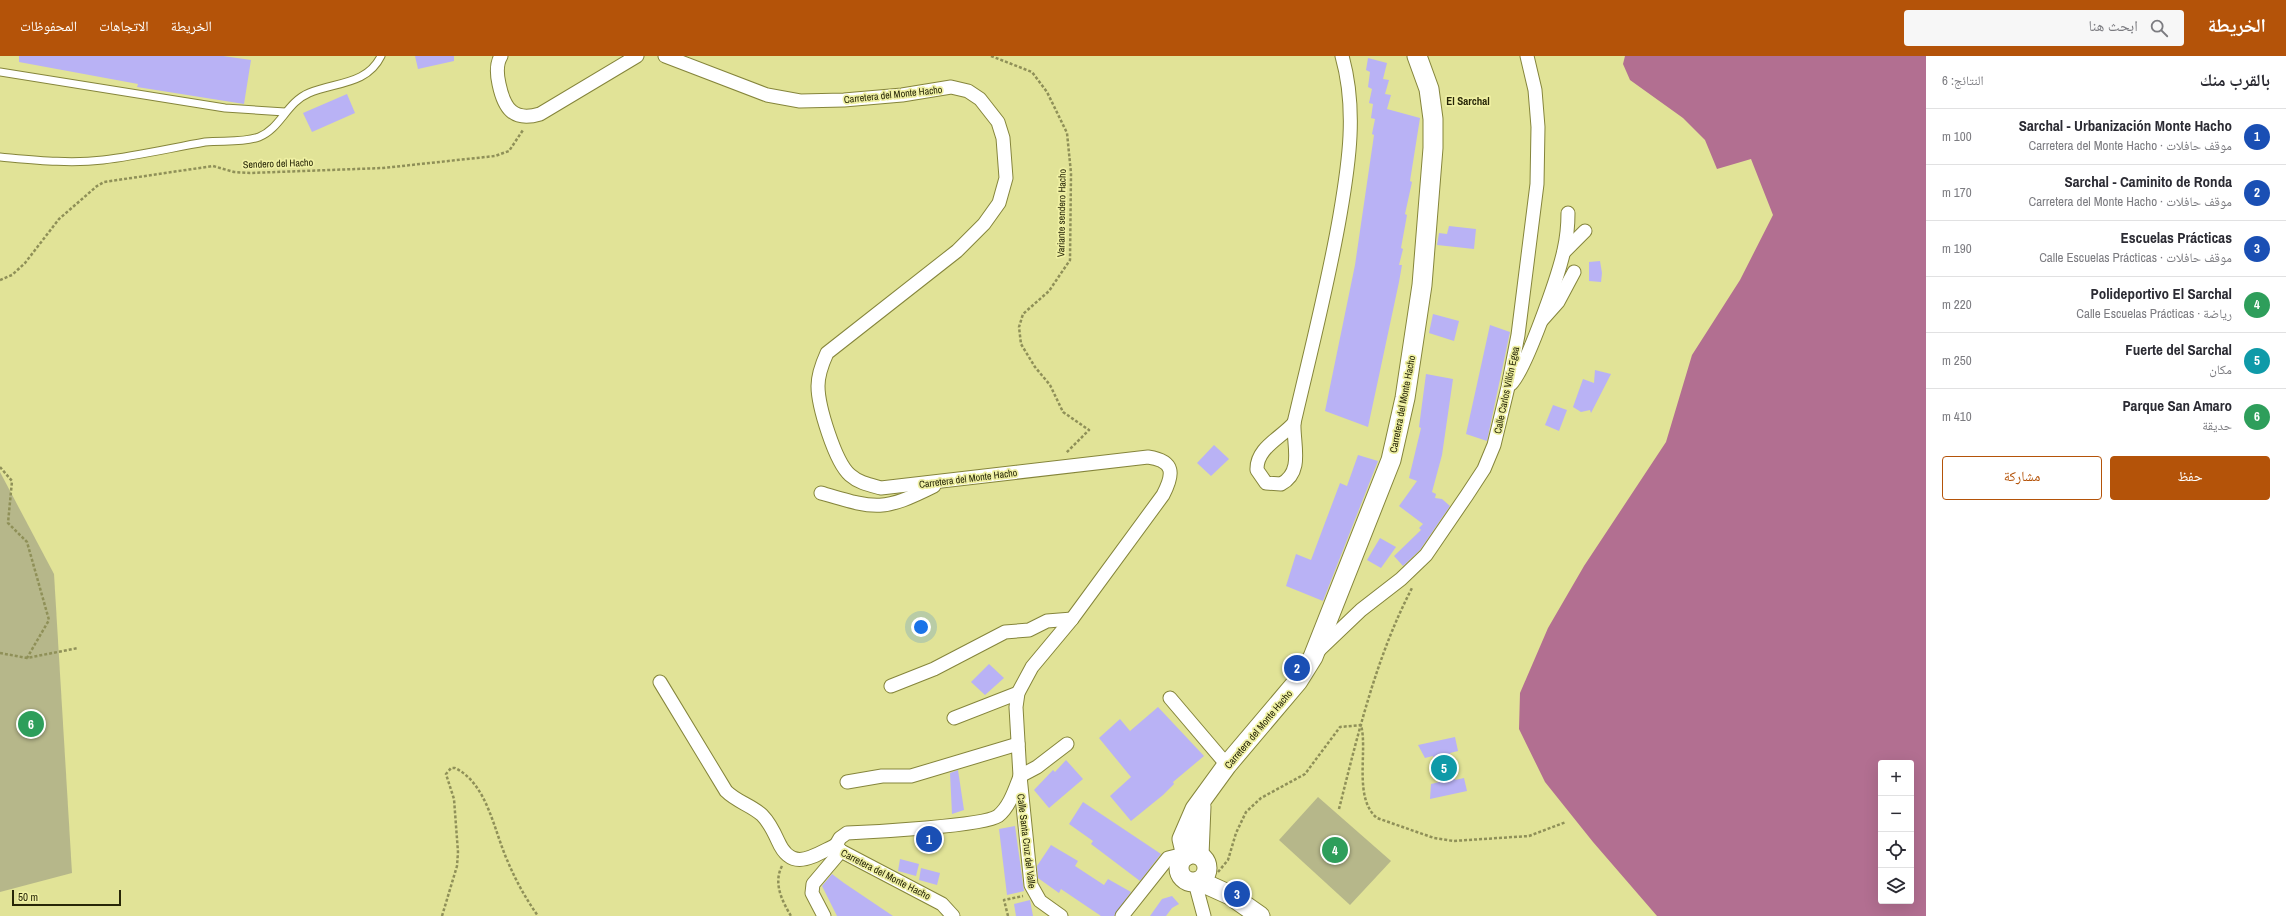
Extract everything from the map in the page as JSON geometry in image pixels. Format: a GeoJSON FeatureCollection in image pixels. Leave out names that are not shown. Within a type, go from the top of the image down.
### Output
{"type":"FeatureCollection","features":[{"type":"Feature","properties":{"kind":"main road","name":"Carretera del Monte Hacho"},"geometry":{"type":"LineString","coordinates":[[1198,868],[1199,827],[1203,799],[1227,765],[1298,681],[1313,657],[1391,460],[1405,398],[1422,285],[1433,148],[1433,118],[1429,89],[1417,56]]}},
{"type":"Feature","properties":{"kind":"main road"},"geometry":{"type":"LineString","coordinates":[[1198,868],[1230,895],[1260,916]]}},
{"type":"Feature","properties":{"kind":"street"},"geometry":{"type":"LineString","coordinates":[[501,56],[498,60],[497,76],[506,107],[516,115],[530,117],[540,114],[637,56]]}},
{"type":"Feature","properties":{"kind":"street","name":"Carretera del Monte Hacho"},"geometry":{"type":"LineString","coordinates":[[665,56],[767,95],[800,101],[844,100],[951,87],[968,91],[990,110],[998,122],[1004,138],[1006,178],[999,203],[984,224],[957,251],[827,354],[819,376],[820,399],[832,445],[839,461],[850,475],[864,484],[881,488],[1148,457],[1159,458],[1168,464],[1171,472],[1171,481],[1163,495],[1072,619],[1032,667],[1018,693],[1016,707],[1020,776],[1008,804],[999,816],[985,821],[968,823],[847,833],[840,838],[839,848],[929,896],[942,904],[953,916]]}},
{"type":"Feature","properties":{"kind":"street"},"geometry":{"type":"LineString","coordinates":[[1294,423],[1332,265],[1348,169],[1351,134],[1350,98],[1342,56]]}},
{"type":"Feature","properties":{"kind":"street","name":"Calle Carlos Villón Egea"},"geometry":{"type":"LineString","coordinates":[[1313,657],[1361,610],[1414,567],[1435,543],[1484,469],[1494,445],[1508,387],[1518,335],[1537,184],[1538,127],[1535,90],[1527,56]]}},
{"type":"Feature","properties":{"kind":"street"},"geometry":{"type":"LineString","coordinates":[[1508,387],[1522,368],[1564,252],[1568,213]]}},
{"type":"Feature","properties":{"kind":"street"},"geometry":{"type":"LineString","coordinates":[[1564,252],[1585,231]]}},
{"type":"Feature","properties":{"kind":"street"},"geometry":{"type":"LineString","coordinates":[[1539,322],[1558,302],[1574,272]]}},
{"type":"Feature","properties":{"kind":"street"},"geometry":{"type":"LineString","coordinates":[[822,493],[863,505],[877,506],[905,500],[942,481]]}},
{"type":"Feature","properties":{"kind":"street"},"geometry":{"type":"LineString","coordinates":[[891,686],[934,669],[1004,632],[1029,630],[1047,621],[1072,619]]}},
{"type":"Feature","properties":{"kind":"street"},"geometry":{"type":"LineString","coordinates":[[660,682],[726,791],[734,799],[762,814],[768,822],[781,848],[788,857],[801,860],[839,848]]}},
{"type":"Feature","properties":{"kind":"street"},"geometry":{"type":"LineString","coordinates":[[954,718],[1018,693]]}},
{"type":"Feature","properties":{"kind":"street"},"geometry":{"type":"LineString","coordinates":[[1170,698],[1227,765]]}},
{"type":"Feature","properties":{"kind":"street"},"geometry":{"type":"LineString","coordinates":[[848,782],[882,776],[911,776],[1018,744]]}},
{"type":"Feature","properties":{"kind":"street"},"geometry":{"type":"LineString","coordinates":[[1020,776],[1037,767],[1067,744]]}},
{"type":"Feature","properties":{"kind":"street","name":"Calle Santa Cruz del Valle"},"geometry":{"type":"LineString","coordinates":[[1020,776],[1031,885],[1034,894],[1040,901],[1061,916]]}},
{"type":"Feature","properties":{"kind":"street"},"geometry":{"type":"LineString","coordinates":[[999,816],[1018,814],[1024,822]]}},
{"type":"Feature","properties":{"kind":"street"},"geometry":{"type":"LineString","coordinates":[[824,916],[812,893],[813,884],[839,848]]}},
{"type":"Feature","properties":{"kind":"street"},"geometry":{"type":"LineString","coordinates":[[1122,916],[1168,858],[1176,856],[1198,868],[1196,890],[1204,916]]}},
{"type":"Feature","properties":{"kind":"lane"},"geometry":{"type":"LineString","coordinates":[[0,157],[43,161],[102,160],[210,141],[258,137],[270,130],[295,101],[307,93],[364,76],[376,66],[381,56]]}},
{"type":"Feature","properties":{"kind":"lane"},"geometry":{"type":"LineString","coordinates":[[0,72],[225,108],[285,112]]}},
{"type":"Feature","properties":{"kind":"path","name":"Variante sendero Hacho"},"geometry":{"type":"LineString","coordinates":[[991,56],[1032,72],[1047,92],[1067,133],[1071,173],[1070,260],[1049,291],[1023,314],[1019,327],[1021,344],[1035,367],[1050,385],[1063,412],[1089,430],[1052,468]]}},
{"type":"Feature","properties":{"kind":"path","name":"Sendero del Hacho"},"geometry":{"type":"LineString","coordinates":[[0,280],[12,275],[25,263],[59,219],[97,186],[104,182],[214,166],[234,172],[250,173],[383,168],[502,155],[513,147],[530,117]]}},
{"type":"Feature","properties":{"kind":"path"},"geometry":{"type":"LineString","coordinates":[[0,467],[12,480],[8,523],[28,542],[49,620],[27,658]]}},
{"type":"Feature","properties":{"kind":"path"},"geometry":{"type":"LineString","coordinates":[[1339,809],[1361,725],[1390,635],[1415,582]]}},
{"type":"Feature","properties":{"kind":"path"},"geometry":{"type":"LineString","coordinates":[[0,654],[27,658],[78,648]]}},
{"type":"Feature","properties":{"kind":"path"},"geometry":{"type":"LineString","coordinates":[[1361,725],[1363,779],[1366,800],[1368,807],[1376,818],[1434,838],[1453,840],[1529,836],[1566,822]]}},
{"type":"Feature","properties":{"kind":"path"},"geometry":{"type":"LineString","coordinates":[[1198,868],[1228,860],[1236,833],[1246,812],[1261,798],[1305,774],[1340,727],[1361,725]]}},
{"type":"Feature","properties":{"kind":"path"},"geometry":{"type":"LineString","coordinates":[[442,916],[458,859],[454,799],[446,774],[448,770],[455,768],[473,783],[481,794],[508,863],[538,916]]}},
{"type":"Feature","properties":{"kind":"path"},"geometry":{"type":"LineString","coordinates":[[788,857],[780,871],[778,885],[784,905],[791,916]]}},
{"type":"Feature","properties":{"kind":"path"},"geometry":{"type":"LineString","coordinates":[[1008,916],[1004,900],[1034,894]]}},
{"type":"Feature","properties":{"kind":"green space"},"geometry":{"type":"Polygon","coordinates":[[[0,472],[54,574],[72,873],[0,892],[0,472]]]}},
{"type":"Feature","properties":{"kind":"green space"},"geometry":{"type":"Polygon","coordinates":[[[1318,797],[1391,861],[1350,905],[1279,840],[1318,797]]]}},
{"type":"Feature","properties":{"kind":"shaded area"},"geometry":{"type":"Polygon","coordinates":[[[1625,56],[1926,56],[1926,916],[1657,916],[1593,842],[1545,782],[1519,729],[1520,693],[1548,628],[1584,566],[1666,442],[1692,355],[1740,280],[1773,215],[1751,159],[1717,169],[1705,140],[1683,118],[1630,80],[1623,64],[1625,56]]]}},
{"type":"Feature","properties":{"kind":"building"},"geometry":{"type":"Polygon","coordinates":[[[19,56],[223,56],[251,60],[244,104],[137,87],[138,84],[19,62],[19,56]]]}},
{"type":"Feature","properties":{"kind":"building"},"geometry":{"type":"Polygon","coordinates":[[[415,56],[454,56],[454,61],[418,69],[415,56]]]}},
{"type":"Feature","properties":{"kind":"building"},"geometry":{"type":"Polygon","coordinates":[[[1368,58],[1387,63],[1383,79],[1389,80],[1385,94],[1391,95],[1387,109],[1420,118],[1410,181],[1412,182],[1405,214],[1407,215],[1401,248],[1403,249],[1399,265],[1402,265],[1368,427],[1325,411],[1355,265],[1374,135],[1372,134],[1375,119],[1371,118],[1373,104],[1369,103],[1372,89],[1368,87],[1370,72],[1366,70],[1368,58]]]}},
{"type":"Feature","properties":{"kind":"building"},"geometry":{"type":"Polygon","coordinates":[[[347,94],[355,113],[312,132],[303,113],[347,94]]]}},
{"type":"Feature","properties":{"kind":"building"},"geometry":{"type":"Polygon","coordinates":[[[1449,226],[1476,229],[1474,249],[1437,245],[1439,233],[1447,234],[1449,226]]]}},
{"type":"Feature","properties":{"kind":"building"},"geometry":{"type":"Polygon","coordinates":[[[1600,261],[1602,273],[1601,282],[1589,281],[1589,262],[1600,261]]]}},
{"type":"Feature","properties":{"kind":"building"},"geometry":{"type":"Polygon","coordinates":[[[1433,314],[1459,321],[1454,341],[1429,333],[1433,314]]]}},
{"type":"Feature","properties":{"kind":"building"},"geometry":{"type":"Polygon","coordinates":[[[1490,325],[1510,332],[1487,441],[1466,434],[1490,325]]]}},
{"type":"Feature","properties":{"kind":"building"},"geometry":{"type":"Polygon","coordinates":[[[1595,370],[1611,374],[1591,413],[1590,410],[1581,412],[1573,407],[1583,379],[1594,383],[1595,370]]]}},
{"type":"Feature","properties":{"kind":"building"},"geometry":{"type":"Polygon","coordinates":[[[1426,374],[1453,379],[1442,455],[1432,492],[1436,494],[1435,498],[1442,499],[1450,506],[1420,550],[1403,566],[1394,556],[1421,530],[1419,528],[1423,524],[1399,506],[1417,481],[1409,478],[1421,428],[1419,427],[1426,374]]]}},
{"type":"Feature","properties":{"kind":"building"},"geometry":{"type":"Polygon","coordinates":[[[1553,405],[1567,410],[1559,431],[1545,425],[1553,405]]]}},
{"type":"Feature","properties":{"kind":"building"},"geometry":{"type":"Polygon","coordinates":[[[1214,445],[1229,459],[1211,476],[1197,463],[1214,445]]]}},
{"type":"Feature","properties":{"kind":"building"},"geometry":{"type":"Polygon","coordinates":[[[1358,455],[1378,461],[1323,601],[1286,586],[1296,554],[1311,560],[1340,483],[1347,486],[1358,455]]]}},
{"type":"Feature","properties":{"kind":"building"},"geometry":{"type":"Polygon","coordinates":[[[1380,538],[1396,547],[1381,568],[1367,560],[1380,538]]]}},
{"type":"Feature","properties":{"kind":"building"},"geometry":{"type":"Polygon","coordinates":[[[989,664],[1004,678],[985,695],[971,682],[989,664]]]}},
{"type":"Feature","properties":{"kind":"building"},"geometry":{"type":"Polygon","coordinates":[[[1158,707],[1204,756],[1173,782],[1174,784],[1163,795],[1131,821],[1110,796],[1131,777],[1099,738],[1120,719],[1130,731],[1158,707]]]}},
{"type":"Feature","properties":{"kind":"building"},"geometry":{"type":"Polygon","coordinates":[[[1455,737],[1458,751],[1450,753],[1455,780],[1464,778],[1467,791],[1430,799],[1431,784],[1439,782],[1433,756],[1425,758],[1418,745],[1455,737]]]}},
{"type":"Feature","properties":{"kind":"building"},"geometry":{"type":"Polygon","coordinates":[[[1066,760],[1083,779],[1049,808],[1034,790],[1053,770],[1055,772],[1066,760]]]}},
{"type":"Feature","properties":{"kind":"building"},"geometry":{"type":"Polygon","coordinates":[[[958,770],[964,810],[952,814],[950,773],[958,770]]]}},
{"type":"Feature","properties":{"kind":"building"},"geometry":{"type":"Polygon","coordinates":[[[1083,802],[1161,854],[1140,881],[1091,844],[1093,841],[1069,824],[1083,802]]]}},
{"type":"Feature","properties":{"kind":"building"},"geometry":{"type":"Polygon","coordinates":[[[1015,826],[1024,891],[1007,895],[999,829],[1015,826]]]}},
{"type":"Feature","properties":{"kind":"building"},"geometry":{"type":"Polygon","coordinates":[[[1051,845],[1078,861],[1075,866],[1104,885],[1108,879],[1131,892],[1114,916],[1101,916],[1061,889],[1059,893],[1038,878],[1037,866],[1051,845]]]}},
{"type":"Feature","properties":{"kind":"building"},"geometry":{"type":"Polygon","coordinates":[[[900,859],[919,864],[916,876],[898,871],[900,859]]]}},
{"type":"Feature","properties":{"kind":"building"},"geometry":{"type":"Polygon","coordinates":[[[921,868],[940,873],[937,885],[919,880],[921,868]]]}},
{"type":"Feature","properties":{"kind":"building"},"geometry":{"type":"Polygon","coordinates":[[[832,874],[893,916],[837,916],[822,886],[832,874]]]}},
{"type":"Feature","properties":{"kind":"building"},"geometry":{"type":"Polygon","coordinates":[[[1172,896],[1179,904],[1172,908],[1166,916],[1150,916],[1162,899],[1172,896]]]}},
{"type":"Feature","properties":{"kind":"building"},"geometry":{"type":"Polygon","coordinates":[[[1030,900],[1033,916],[1016,916],[1014,904],[1030,900]]]}},
{"type":"Feature","properties":{"kind":"place","name":"Sarchal - Caminito de Ronda"},"geometry":{"type":"Point","coordinates":[1297,668]}},
{"type":"Feature","properties":{"kind":"place","name":"Parque San Amaro"},"geometry":{"type":"Point","coordinates":[31,724]}},
{"type":"Feature","properties":{"kind":"place","name":"Fuerte del Sarchal"},"geometry":{"type":"Point","coordinates":[1444,768]}},
{"type":"Feature","properties":{"kind":"place","name":"Sarchal - Urbanización Monte Hacho"},"geometry":{"type":"Point","coordinates":[929,839]}},
{"type":"Feature","properties":{"kind":"place","name":"Polideportivo El Sarchal"},"geometry":{"type":"Point","coordinates":[1335,850]}},
{"type":"Feature","properties":{"kind":"place","name":"Escuelas Prácticas"},"geometry":{"type":"Point","coordinates":[1237,894]}},
{"type":"Feature","properties":{"kind":"district","name":"El Sarchal"},"geometry":{"type":"Point","coordinates":[1468,101]}}]}
